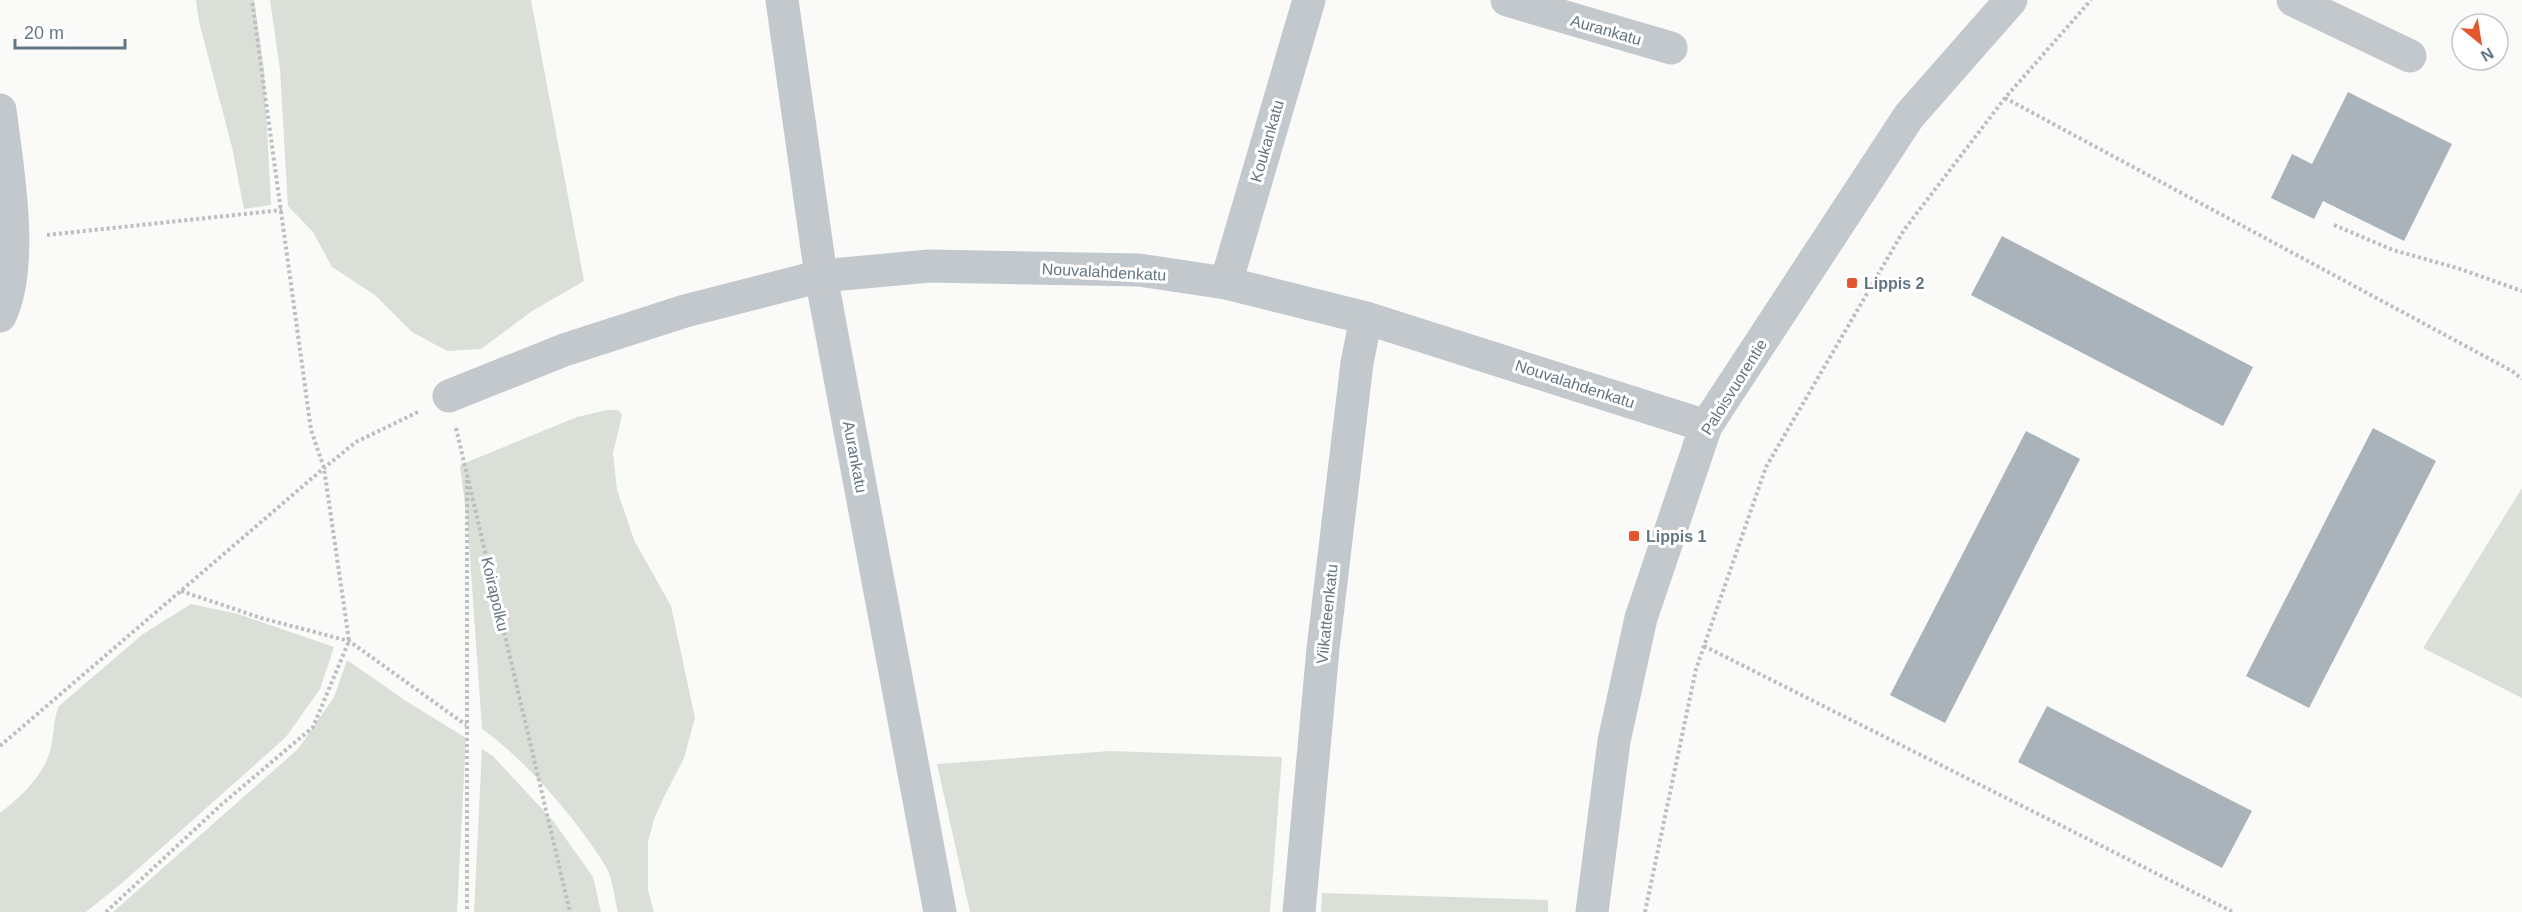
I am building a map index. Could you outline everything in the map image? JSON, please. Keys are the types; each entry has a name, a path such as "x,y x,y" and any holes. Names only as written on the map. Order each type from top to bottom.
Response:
{"street":[{"name":"Aurankatu","path":"782,0 822,276 940,912"},
{"name":"Koukankatu","path":"1226,283 1309,0"},
{"name":"Aurankatu","path":"1507,0 1671,48"},
{"name":"Paloisvuorentie","path":"1592,912 1614,741 1641,618 1706,426 1909,116 2011,0"},
{"path":"2293,0 2410,56"},
{"path":"0,110 13,238 6,302 0,316"},
{"name":"Nouvalahdenkatu","path":"448,396 564,350 685,311 822,276 940,266 1139,270 1226,283 1366,318 1706,426"},
{"name":"Viikatteenkatu","path":"1299,912 1323,649 1357,363 1366,318"}],"path":[{"path":"106,912 313,727 349,641 324,468 311,430 252,0"},
{"path":"1645,912 1695,669 1766,467 1904,230 2005,98 2091,0"},
{"path":"2005,98 2512,371 2522,379"},
{"path":"13,238 282,210"},
{"path":"2334,225 2393,250 2457,268 2522,291"},
{"path":"0,746 356,442 448,396"},
{"name":"Koirapolku","path":"448,396 570,912"},
{"path":"467,473 467,912"},
{"path":"181,591 261,618 349,641 467,726"},
{"path":"1704,646 2234,912"}],"shaded area":[{"path":"196,0 254,0 264,71 271,205 244,209 232,147 199,22"},
{"path":"270,0 531,0 584,281 532,311 481,349 447,351 412,332 375,295 332,267 313,232 288,206 280,69"},
{"path":"607,410 618,410 622,415 613,453 617,490 634,540 671,606 695,718 684,758 654,819 648,842 648,890 654,912 618,912 606,867 582,831 533,774 482,729 468,529 460,465 577,417"},
{"path":"2522,488 2522,698 2423,648"},
{"path":"191,604 238,614 334,647 320,689 286,737 122,883 86,912 0,912 0,813 26,790 45,764 59,706 143,634"},
{"path":"347,660 406,701 466,738 457,912 113,912 298,749 334,697"},
{"path":"482,749 493,756 554,822 593,877 601,912 474,912"},
{"path":"1110,751 1282,757 1270,912 970,912 937,764"},
{"path":"1322,893 1548,900 1548,912 1321,912"}],"building":[{"path":"2348,92 2452,144 2404,241 2323,201 2314,219 2271,198 2292,154 2312,164"},
{"path":"2002,236 2253,367 2223,426 1971,295"},
{"path":"2373,428 2436,461 2309,708 2246,676"},
{"path":"2026,431 2080,459 1945,723 1890,695"},
{"path":"2047,706 2252,811 2222,868 2018,762"}],"place":[{"name":"Lippis 2","path":"1852,283"},
{"name":"Lippis 1","path":"1634,536"}]}
